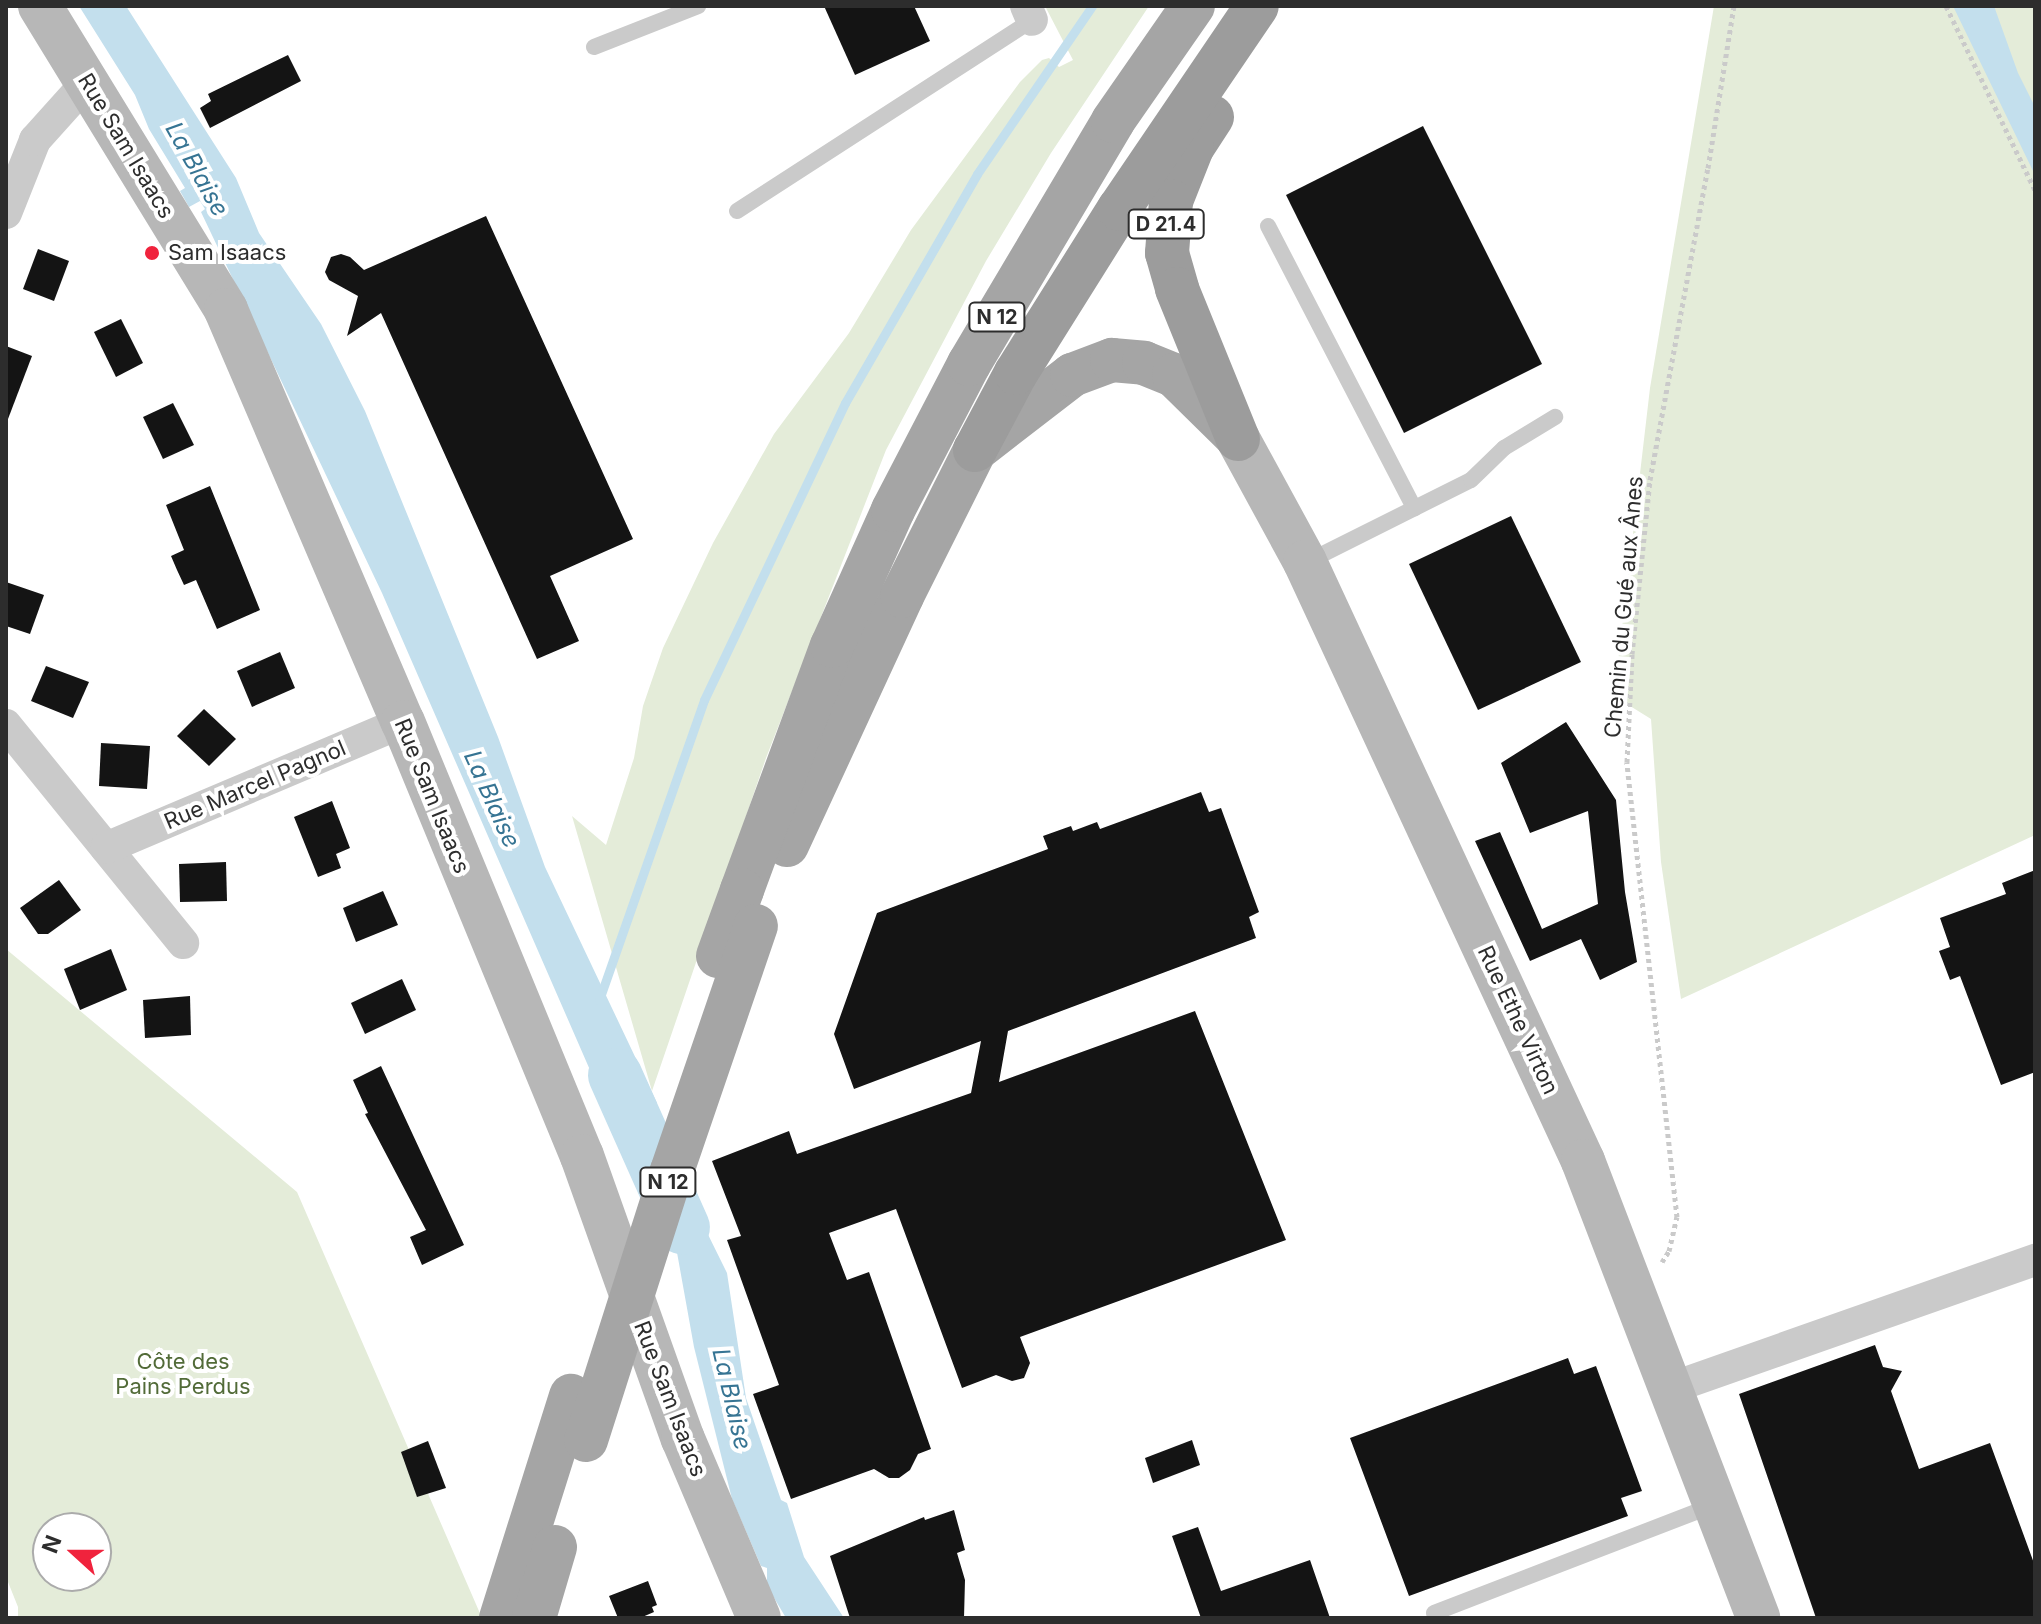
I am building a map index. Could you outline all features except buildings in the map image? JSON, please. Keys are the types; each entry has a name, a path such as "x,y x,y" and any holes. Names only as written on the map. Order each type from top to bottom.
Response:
{"highway":[{"name":"D 21.4","path":"1238,439 1177,289 1166,237 1171,201 1192,148 1251,58 1253,12"},
{"name":"N 12","path":"975,450 1016,373 1119,209 1253,12"}],"main road":[{"name":"Rue Sam Isaacs","path":"40,6 226,310 403,722 582,1156 683,1439 759,1618"},
{"name":"N 12","path":"534,1618 586,1440 672,1171 749,908 832,646 893,510 985,337 1113,121 1193,6"},
{"name":"D 21.4","path":"975,450 1072,375 1112,360 1144,363 1174,375 1238,439"},
{"name":"Rue Ethe Virton","path":"1238,439 1305,562 1583,1161 1758,1618"},
{"name":"N 12","path":"501,1618 698,1010 749,908 785,849 846,714 975,450"}],"street":[{"path":"6,213 35,140 87,82"},
{"name":"Rue Marcel Pagnol","path":"106,848 403,722"},
{"path":"6,725 183,943"},
{"path":"1671,1388 2035,1260"}],"lane":[{"path":"594,47 698,6"},
{"path":"737,211 1029,13"},
{"path":"1268,226 1414,508"},
{"path":"1305,562 1471,480 1504,448 1555,417"},
{"path":"1434,1613 1716,1505"}],"path":[{"name":"Chemin du Gué aux Ânes","path":"1637,1300 1669,1251 1677,1217 1627,762 1632,654 1650,480 1708,168 1734,6"},
{"path":"1946,6 2035,190"}],"green space":[{"path":"1045,6 1149,6 1051,153 986,261 886,450 766,758 652,1091 572,816 606,845 634,758 643,706 663,648 713,543 774,434 849,333 911,230 1020,82 1042,60 1049,58 1059,67 1073,60"},
{"path":"1714,6 2035,6 2035,835 1681,999 1661,862 1651,719 1614,696 1650,388"},
{"name":"Côte des Pains Perdus","path":"6,949 297,1192 482,1618 18,1618 18,1607 6,1577"}],"water":[{"path":"79,6 126,6 236,178 259,233 321,324 365,411 498,737 545,867 657,1103 634,1171 382,593 201,212 205,209 200,201 189,207 180,191 185,188 149,129 135,95"},
{"path":"1953,6 1994,6 2018,73 2035,107 2035,175"},
{"path":"686,1190 727,1273 746,1398 781,1500 787,1503 804,1557 844,1618 786,1618 767,1586 767,1568 761,1566 732,1499 694,1347 676,1247 670,1238"}],"waterway":[{"path":"599,1000 704,700 845,403 977,174 1092,6"},
{"name":"La Blaise","path":"615,1075 683,1228"}],"place":[{"name":"Sam Isaacs","path":"152,253"}]}
